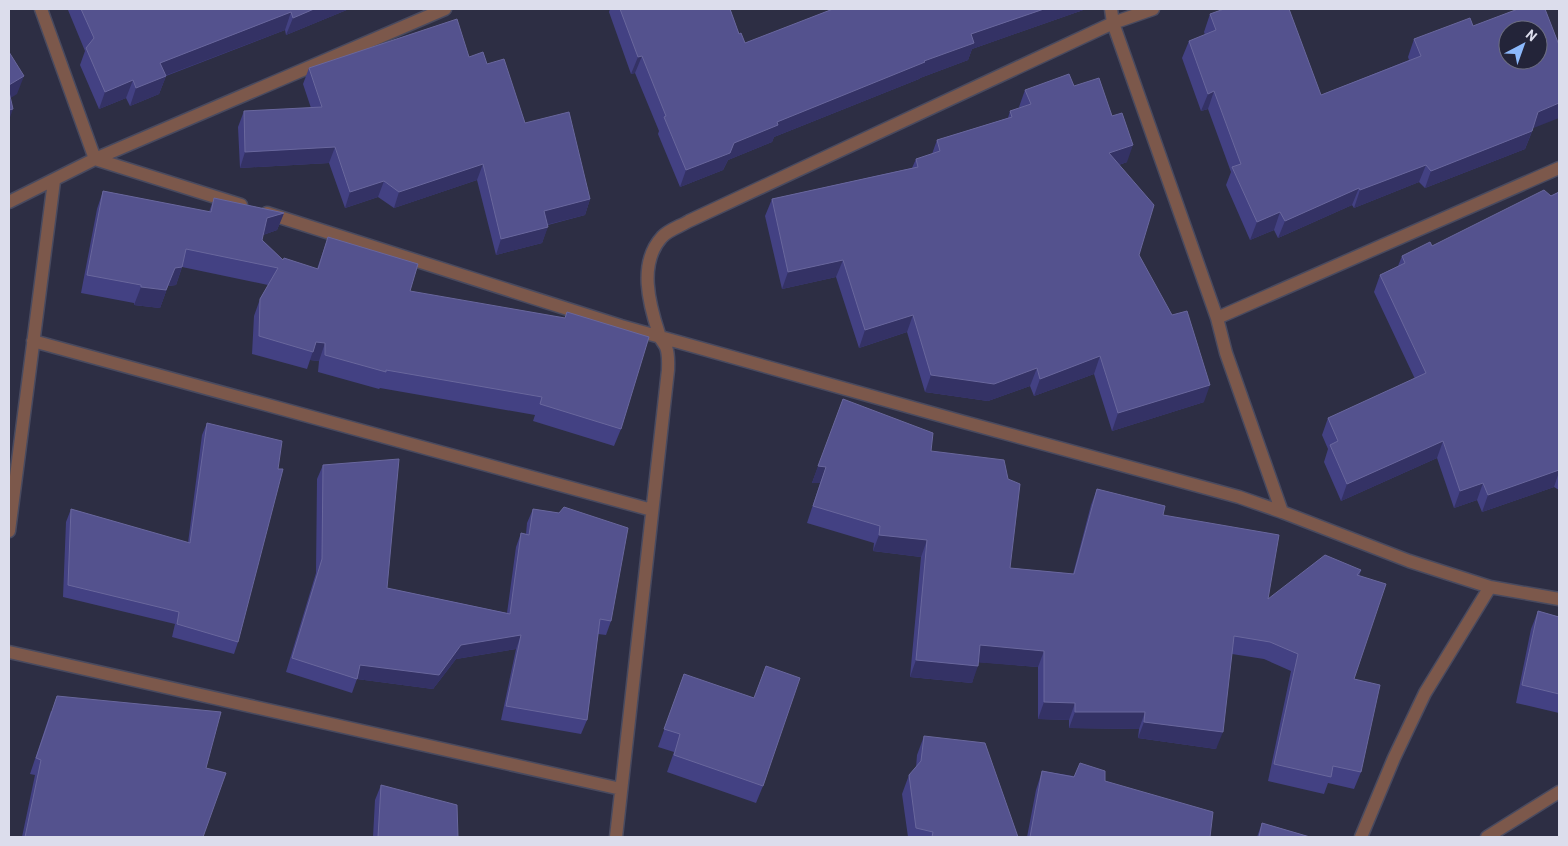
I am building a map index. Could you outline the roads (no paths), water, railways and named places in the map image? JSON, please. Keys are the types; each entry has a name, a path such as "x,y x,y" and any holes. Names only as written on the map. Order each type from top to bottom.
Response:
{"street":[{"path":"41,9 95,159"},
{"path":"9,202 95,159 446,9"},
{"path":"1110,9 1113,23 1217,318 1226,353 1282,512"},
{"path":"616,837 668,370 666,347 659,336 650,301 648,269 653,250 663,236 689,221 1113,23 1153,9"},
{"path":"95,159 621,326 969,424 1224,492 1410,561 1490,587 1559,599"},
{"path":"1217,318 1559,168"},
{"path":"9,531 54,181"},
{"path":"33,341 652,510"},
{"path":"1361,837 1394,758 1425,693 1490,587"},
{"path":"9,652 621,789"},
{"path":"1487,837 1559,792"}]}
